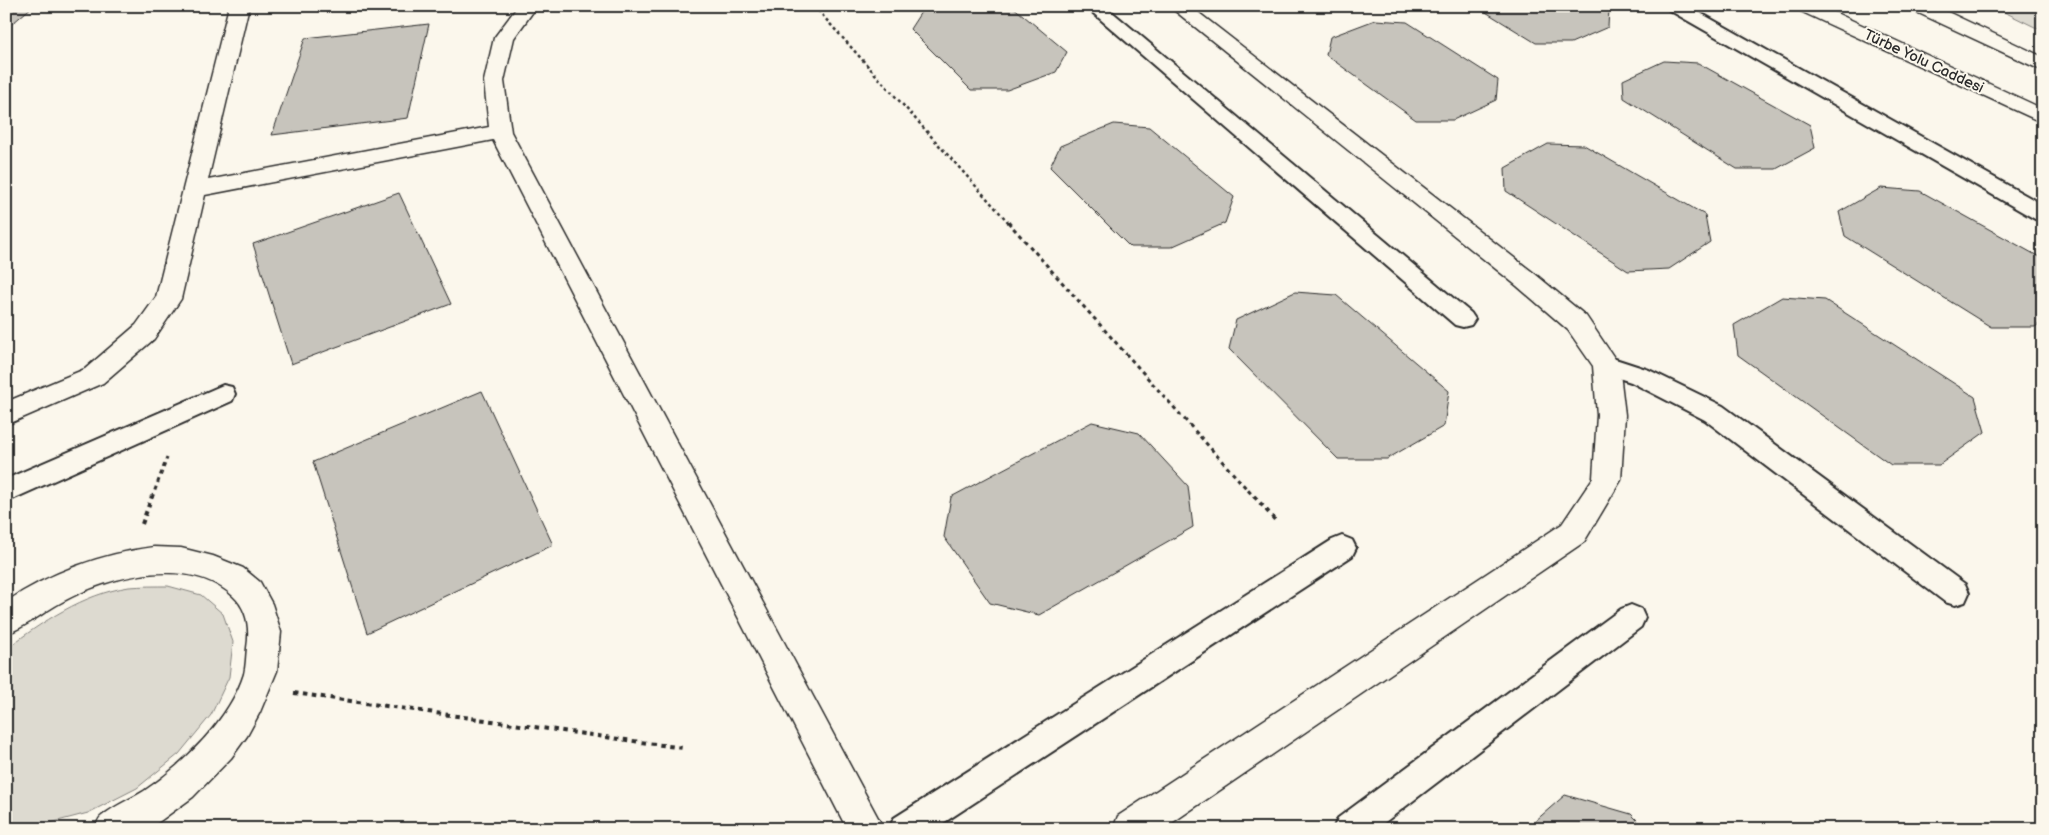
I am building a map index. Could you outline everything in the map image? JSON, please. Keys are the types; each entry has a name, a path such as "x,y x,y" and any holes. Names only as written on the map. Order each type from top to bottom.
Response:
{"street":[{"path":"6,414 94,376 145,332 168,299 240,6"},
{"path":"528,6 504,38 494,81 500,132 866,829"},
{"path":"1131,829 1574,533 1607,480 1611,414 1606,365 1577,323 1526,280 1178,6"},
{"name":"Türbe Yolu Caddesi","path":"1805,6 2043,117"},
{"path":"1919,6 2043,65"},
{"path":"194,190 500,132"},
{"path":"6,620 31,602 86,576 139,562 187,560 226,573 254,597 265,632 260,676 236,725 194,773 140,816 114,829"}],"lane":[{"path":"1094,6 1463,319"},
{"path":"1675,6 2043,214"},
{"path":"1606,365 1640,376 1714,413 1955,592"},
{"path":"6,491 223,394"},
{"path":"905,829 1342,548"},
{"path":"1349,829 1631,618"}],"path":[{"path":"814,6 1276,520"},
{"path":"126,565 169,453"},
{"path":"254,688 683,748"}],"shaded area":[{"path":"1992,6 2043,6 2043,31"},
{"path":"168,586 201,595 223,614 233,642 229,677 211,715 179,754 137,788 88,813 35,827 6,825 6,649 64,610 95,596 129,587"}],"building":[{"path":"6,6 33,6 6,29"},
{"path":"939,6 1012,6 1067,52 1056,72 1007,90 971,90 910,29 921,12"},
{"path":"1476,6 1604,6 1609,9 1608,27 1571,43 1536,43"},
{"path":"1375,20 1407,22 1498,80 1496,100 1453,120 1416,120 1326,55 1330,37"},
{"path":"429,24 408,118 272,135 305,38"},
{"path":"1664,61 1698,63 1810,125 1815,148 1776,169 1737,169 1624,98 1623,80"},
{"path":"1114,124 1149,127 1234,197 1225,223 1171,247 1130,247 1050,167 1060,146"},
{"path":"1548,144 1584,145 1705,215 1710,242 1669,269 1628,271 1506,191 1505,168"},
{"path":"1881,188 1920,191 2043,259 2043,321 2035,327 1991,327 1845,236 1839,212"},
{"path":"399,193 451,304 291,364 253,244"},
{"path":"1295,292 1336,295 1449,391 1444,426 1387,459 1338,459 1229,349 1236,320"},
{"path":"1782,297 1825,300 1975,397 1985,432 1939,465 1891,465 1738,355 1734,325"},
{"path":"482,391 553,545 367,633 313,462"},
{"path":"1092,422 1139,433 1188,486 1193,527 1039,615 990,603 944,537 951,497"},
{"path":"1565,795 1631,814 1646,829 1526,829"}]}
